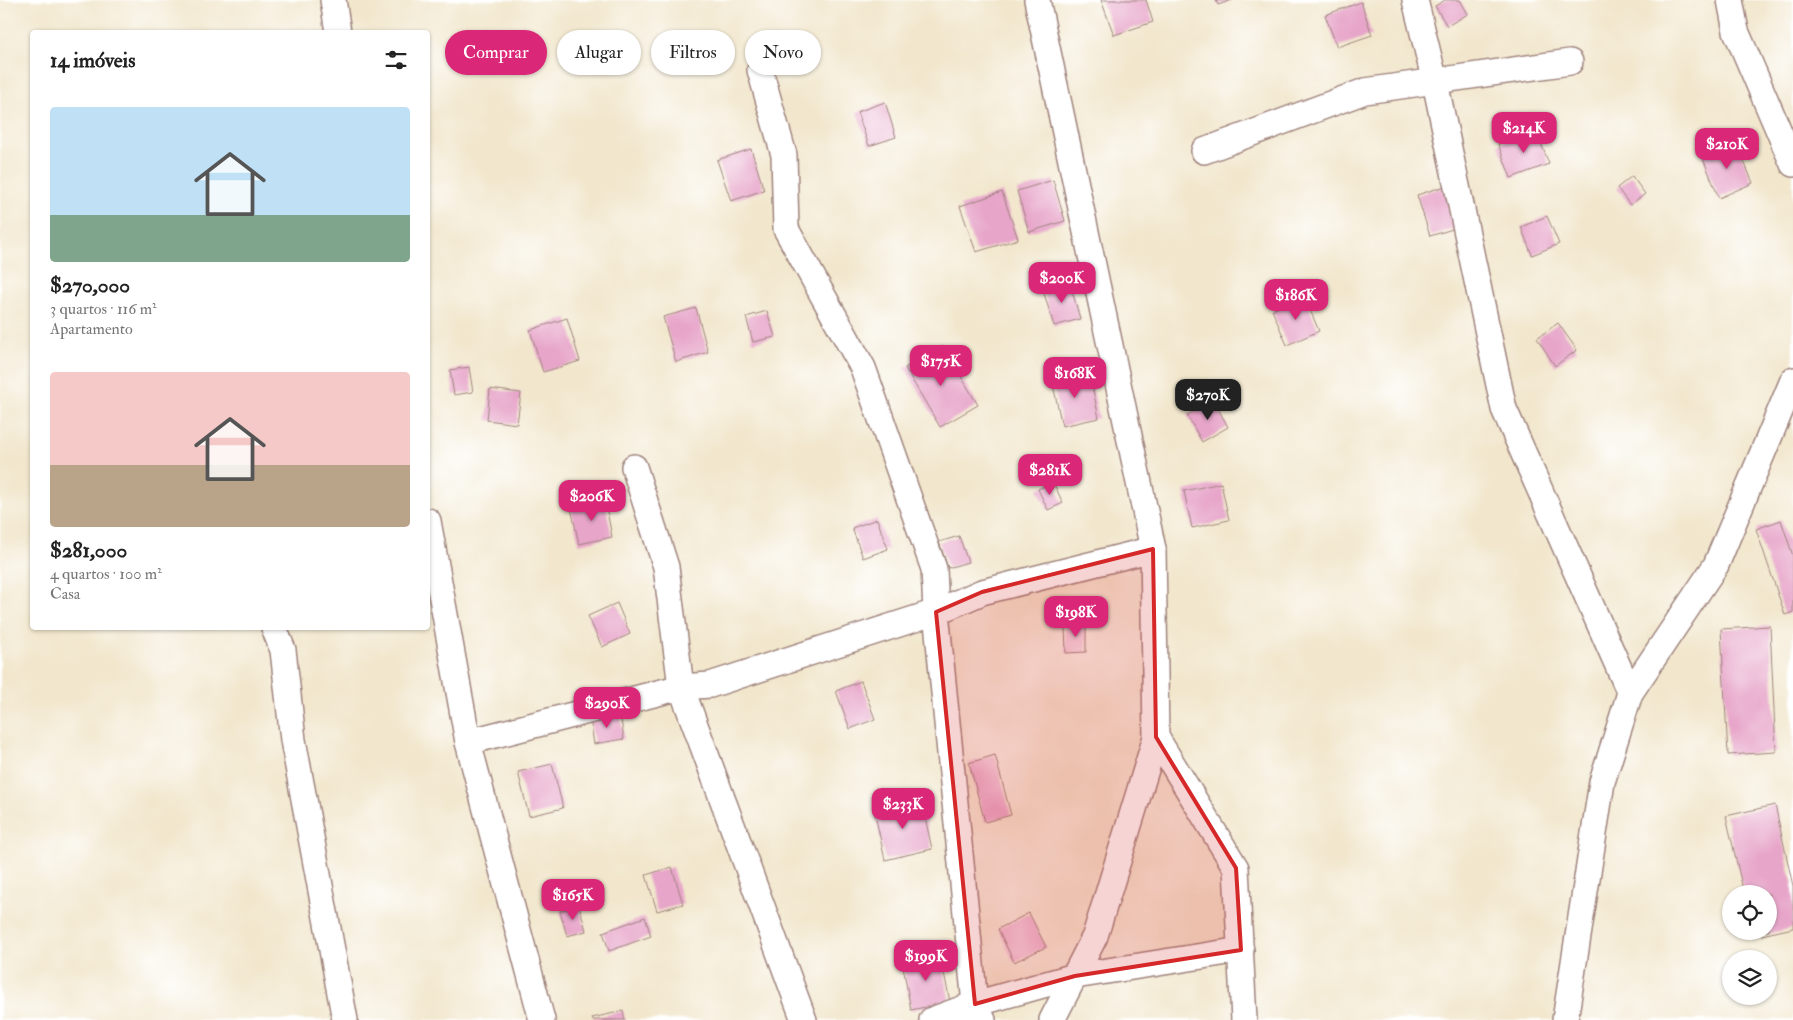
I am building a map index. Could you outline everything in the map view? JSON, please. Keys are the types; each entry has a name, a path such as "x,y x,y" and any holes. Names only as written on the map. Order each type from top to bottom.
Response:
{"street":[{"path":"333,0 338,30"},
{"path":"1037,0 1153,549 1156,736 1095,936 1052,1020"},
{"path":"1415,0 1504,409 1630,692"},
{"path":"1730,0 1736,31 1793,164"},
{"path":"1204,151 1365,90 1570,62"},
{"path":"761,75 784,155 786,229 863,368 934,569 936,612 979,1012"},
{"path":"1564,1020 1602,782 1630,692 1716,565 1793,380"},
{"path":"634,467 666,567 681,687 804,1020"},
{"path":"430,532 468,742 542,1020"},
{"path":"468,742 681,687 710,685 936,612 982,592 1153,549"},
{"path":"275,630 283,650 293,740 345,1020"},
{"path":"1156,736 1236,868 1244,1020"},
{"path":"932,1020 979,1012 1075,976 1241,950"}],"highlighted area":[{"path":"1153,549 1156,737 1236,868 1241,950 1075,976 975,1004 936,612 982,592"}],"building":[{"path":"1101,0 1146,0 1153,22 1114,35"},
{"path":"1216,0 1232,0 1218,5"},
{"path":"1445,0 1460,0 1468,14 1447,26 1435,6"},
{"path":"1361,2 1372,35 1337,47 1325,15"},
{"path":"885,102 896,137 869,146 857,112"},
{"path":"1536,130 1549,164 1511,178 1498,144"},
{"path":"1736,142 1753,183 1719,198 1702,156"},
{"path":"751,149 764,190 731,201 717,160"},
{"path":"1632,176 1645,194 1630,205 1617,188"},
{"path":"1053,180 1065,221 1029,232 1017,191"},
{"path":"1445,186 1459,227 1430,236 1417,195"},
{"path":"1002,192 1018,239 976,252 960,206"},
{"path":"1547,216 1559,244 1532,255 1521,227"},
{"path":"1070,283 1080,319 1054,326 1043,290"},
{"path":"1304,296 1319,331 1287,345 1272,310"},
{"path":"696,308 708,352 676,362 663,317"},
{"path":"767,311 775,337 753,342 746,317"},
{"path":"567,318 580,361 543,372 530,330"},
{"path":"1558,323 1577,350 1555,366 1537,338"},
{"path":"943,346 978,405 940,427 905,368"},
{"path":"469,367 473,392 454,395 450,370"},
{"path":"1089,372 1099,418 1062,426 1052,380"},
{"path":"490,389 521,393 517,424 487,420"},
{"path":"1214,401 1228,427 1202,442 1187,415"},
{"path":"1053,482 1063,503 1048,510 1038,489"},
{"path":"1221,483 1229,520 1192,528 1184,491"},
{"path":"605,501 612,537 579,544 571,508"},
{"path":"877,519 888,549 863,558 852,528"},
{"path":"1781,520 1793,556 1793,612 1785,615 1756,529"},
{"path":"959,536 968,562 948,568 939,542"},
{"path":"617,603 630,634 602,647 588,616"},
{"path":"1086,624 1086,652 1066,653 1065,625"},
{"path":"1770,626 1776,752 1728,755 1721,629"},
{"path":"861,681 875,719 850,729 836,691"},
{"path":"620,713 624,739 594,744 590,719"},
{"path":"995,755 1011,815 985,822 969,763"},
{"path":"552,764 563,808 529,816 518,772"},
{"path":"921,799 932,849 885,860 874,810"},
{"path":"1775,805 1793,886 1793,928 1777,932 1777,885 1742,885 1726,816"},
{"path":"672,867 683,904 657,911 646,875"},
{"path":"579,905 586,931 567,936 560,911"},
{"path":"1029,913 1046,947 1014,962 998,929"},
{"path":"645,917 651,936 609,951 603,932"},
{"path":"940,953 950,1002 911,1010 902,961"},
{"path":"623,1011 625,1020 593,1020 592,1018"}]}
